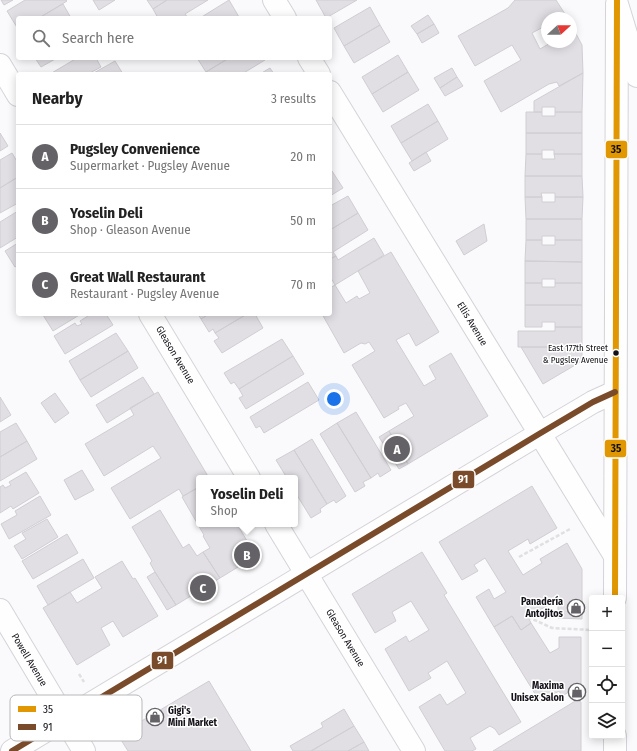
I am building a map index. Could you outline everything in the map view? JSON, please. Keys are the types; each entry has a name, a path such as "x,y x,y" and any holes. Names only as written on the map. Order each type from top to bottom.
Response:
{"main road":[{"path":"274,0 284,16"},
{"path":"615,1 634,60 637,76"},
{"path":"614,595 615,1"},
{"path":"310,60 318,72"},
{"path":"0,65 16,92"},
{"name":"Ellis Avenue","path":"332,95 614,556"},
{"name":"Gleason Avenue","path":"151,316 247,475"},
{"path":"104,695 539,434 593,402 615,392"},
{"name":"Gleason Avenue","path":"278,527 414,751"},
{"name":"Powell Avenue","path":"0,610 50,695"},
{"path":"614,739 614,751"},
{"path":"12,751 28,741"},
{"name":"Powell Avenue","path":"78,741 84,751"}],"path":[{"path":"519,557 570,530"},
{"path":"528,618 552,628 589,630"},
{"path":"79,674 84,682"}],"building":[{"path":"1,0 13,0 4,5"},
{"path":"25,0 67,1 42,16 16,16 16,26 7,11"},
{"path":"93,0 115,0 99,10"},
{"path":"147,0 167,0 153,9"},
{"path":"167,0 208,0 185,14 186,16 157,16 153,9"},
{"path":"229,0 238,16 203,16"},
{"path":"316,0 357,0 329,16 325,16"},
{"path":"515,0 556,0 564,12 541,12 541,28 532,33 540,49 577,48 577,36 582,45 583,73 559,86 557,82 549,84 501,112 484,81 521,60 512,45 475,66 458,36 508,8"},
{"path":"63,4 70,16 42,16"},
{"path":"370,7 380,25 344,46 334,28"},
{"path":"428,15 434,24 417,34 411,26"},
{"path":"434,24 439,33 422,43 417,34"},
{"path":"380,25 390,42 354,63 344,46"},
{"path":"398,55 408,72 372,94 362,77"},
{"path":"36,60 53,60 41,67"},
{"path":"74,60 97,60 101,67 92,72 53,72"},
{"path":"198,60 226,60 206,72"},
{"path":"226,60 265,60 245,72 206,72"},
{"path":"115,61 122,72 96,72"},
{"path":"270,68 273,72 263,72"},
{"path":"452,68 457,77 440,88 434,78"},
{"path":"408,72 419,90 383,112 372,94"},
{"path":"583,73 582,112 555,112 555,107 542,107 542,112 534,112 534,101"},
{"path":"457,77 463,86 445,96 440,88"},
{"path":"428,104 438,121 401,143 391,126"},
{"path":"526,112 542,112 542,116 555,116 555,112 582,112 582,133 526,133"},
{"path":"438,121 448,139 412,161 401,143"},
{"path":"0,133 8,146 0,151"},
{"path":"526,133 582,133 582,154 554,154 554,150 542,150 542,154 526,154"},
{"path":"426,152 431,161 414,171 409,163"},
{"path":"12,153 16,160 16,178 0,188 0,160"},
{"path":"526,154 542,154 542,159 555,159 554,154 582,154 582,176 525,176"},
{"path":"332,171 343,188 332,195"},
{"path":"525,176 582,176 583,197 555,197 555,193 541,193 542,197 525,197"},
{"path":"16,178 16,204 0,213 0,188"},
{"path":"348,196 358,213 332,229 332,205"},
{"path":"525,197 542,197 542,202 555,202 555,197 583,197 582,219 526,219"},
{"path":"16,212 16,238 0,248 0,222"},
{"path":"358,213 368,230 333,252 336,256 332,258 332,229"},
{"path":"526,219 582,219 582,240 555,240 555,236 542,236 542,240 526,240"},
{"path":"484,224 487,241 464,255 456,241"},
{"path":"374,238 384,255 335,285 332,280 332,258 336,256 338,260"},
{"path":"526,240 542,240 542,245 555,245 555,240 582,240 582,262 525,261"},
{"path":"16,244 16,266 15,267 5,251"},
{"path":"391,252 439,332 416,346 409,333 396,340 424,386 436,379 429,366 451,353 488,416 408,464 389,431 414,416 406,403 398,407 399,409 384,418 352,365 375,351 369,342 365,344 361,343 344,353 323,316 332,316 332,287 335,285 346,303 357,296 359,299 370,293 358,271"},
{"path":"525,261 582,262 582,283 555,283 555,279 542,279 542,283 525,283"},
{"path":"525,283 542,283 542,287 555,287 555,283 582,283 582,305 525,305"},
{"path":"525,305 582,305 582,327 555,327 555,322 542,322 542,327 525,327"},
{"path":"44,316 78,316 53,331"},
{"path":"88,316 107,316 113,325 65,354 54,336 75,323 77,326 82,324 80,321"},
{"path":"206,316 244,316 215,333 213,329 209,332 201,319"},
{"path":"244,316 256,316 263,328 222,353 214,341 219,338 215,333"},
{"path":"555,327 582,327 582,347 518,347 518,331 555,331"},
{"path":"116,333 128,351 80,380 69,361"},
{"path":"282,339 293,356 239,389 234,382 231,384 224,373"},
{"path":"521,347 582,347 582,361 543,384"},
{"path":"128,351 138,368 91,397 80,380"},
{"path":"293,356 304,374 246,409 239,398 243,396 239,389"},
{"path":"143,377 154,394 107,423 96,405"},
{"path":"308,382 319,400 264,433 260,426 256,428 250,417"},
{"path":"158,392 207,475 196,475 196,489 183,496 179,489 130,519 111,488 161,458 153,446 104,476 85,444 134,415 130,408"},
{"path":"55,393 69,413 55,423 41,403"},
{"path":"0,397 11,415 0,422"},
{"path":"356,412 391,470 380,477 378,473 371,478 337,423"},
{"path":"16,423 27,441 0,457 0,432"},
{"path":"337,423 371,478 363,482 365,486 355,492 320,434"},
{"path":"389,431 408,464 399,469 379,437"},
{"path":"312,439 346,496 336,503 334,500 327,504 294,450"},
{"path":"27,441 37,459 0,481 0,457"},
{"path":"294,450 327,504 320,509 321,512 311,518 298,497 298,475 285,475 276,460"},
{"path":"82,470 94,490 75,500 64,480"},
{"path":"26,472 39,493 13,509 11,506 0,513 0,487 3,485 5,488 11,485 9,482"},
{"path":"532,486 557,528 530,544 528,539 508,551 523,575 542,563 540,559 567,543 582,569 582,619 558,618 558,604 550,604 528,617 531,623 521,630 512,616 494,627 476,597 489,589 494,599 506,592 485,558 474,565 478,571 462,580 439,542"},
{"path":"196,489 196,521 182,497"},
{"path":"40,496 51,515 9,539 1,524 17,515 15,511"},
{"path":"160,510 183,548 189,544 197,556 203,552 220,578 176,605 155,572 150,563 152,561 132,527"},
{"path":"47,519 58,537 22,559 14,546 26,539 22,533"},
{"path":"199,527 239,527 256,556 220,578 203,552 210,548 203,536 204,535"},
{"path":"67,534 78,553 33,579 22,561"},
{"path":"422,552 447,593 444,595 521,722 499,735 495,729 490,726 470,738 476,749 472,751 445,751 419,707 440,694 447,705 466,693 447,661 428,673 431,678 409,691 385,649 406,636 409,642 429,630 411,601 392,612 396,621 375,633 352,594"},
{"path":"83,559 94,578 48,605 37,586"},
{"path":"122,561 133,579 135,578 158,616 123,637 113,621 101,628 110,645 77,665 43,608 70,592 77,603 102,588 95,577"},
{"path":"155,572 176,605 167,610 147,577"},
{"path":"512,616 521,630 531,623 550,653 559,648 559,637 581,637 581,685 562,696 559,691 540,702 494,627"},
{"path":"209,681 251,751 128,751 122,741 142,741 142,721"},
{"path":"577,700 581,702 581,751 493,751"},
{"path":"344,709 354,726 311,751 293,751 290,746 323,727 321,723"},
{"path":"354,726 364,742 348,751 311,751"},
{"path":"364,742 369,751 348,751"}],"transit line":[{"name":"35","path":"615,595 617,0"},
{"name":"91","path":"105,695 539,434 593,402 615,392"},
{"name":"91","path":"12,751 29,741"}],"place":[{"name":"East 177th Street & Pugsley Avenue","path":"616,353"},
{"name":"Pugsley Convenience","path":"397,449"},
{"name":"Yoselin Deli","path":"247,555"},
{"name":"Great Wall Restaurant","path":"203,588"},
{"name":"Panadería Antojitos","path":"576,608"},
{"name":"Maxima Unisex Salon","path":"577,692"},
{"name":"Gigi's Mini Market","path":"155,717"}]}
